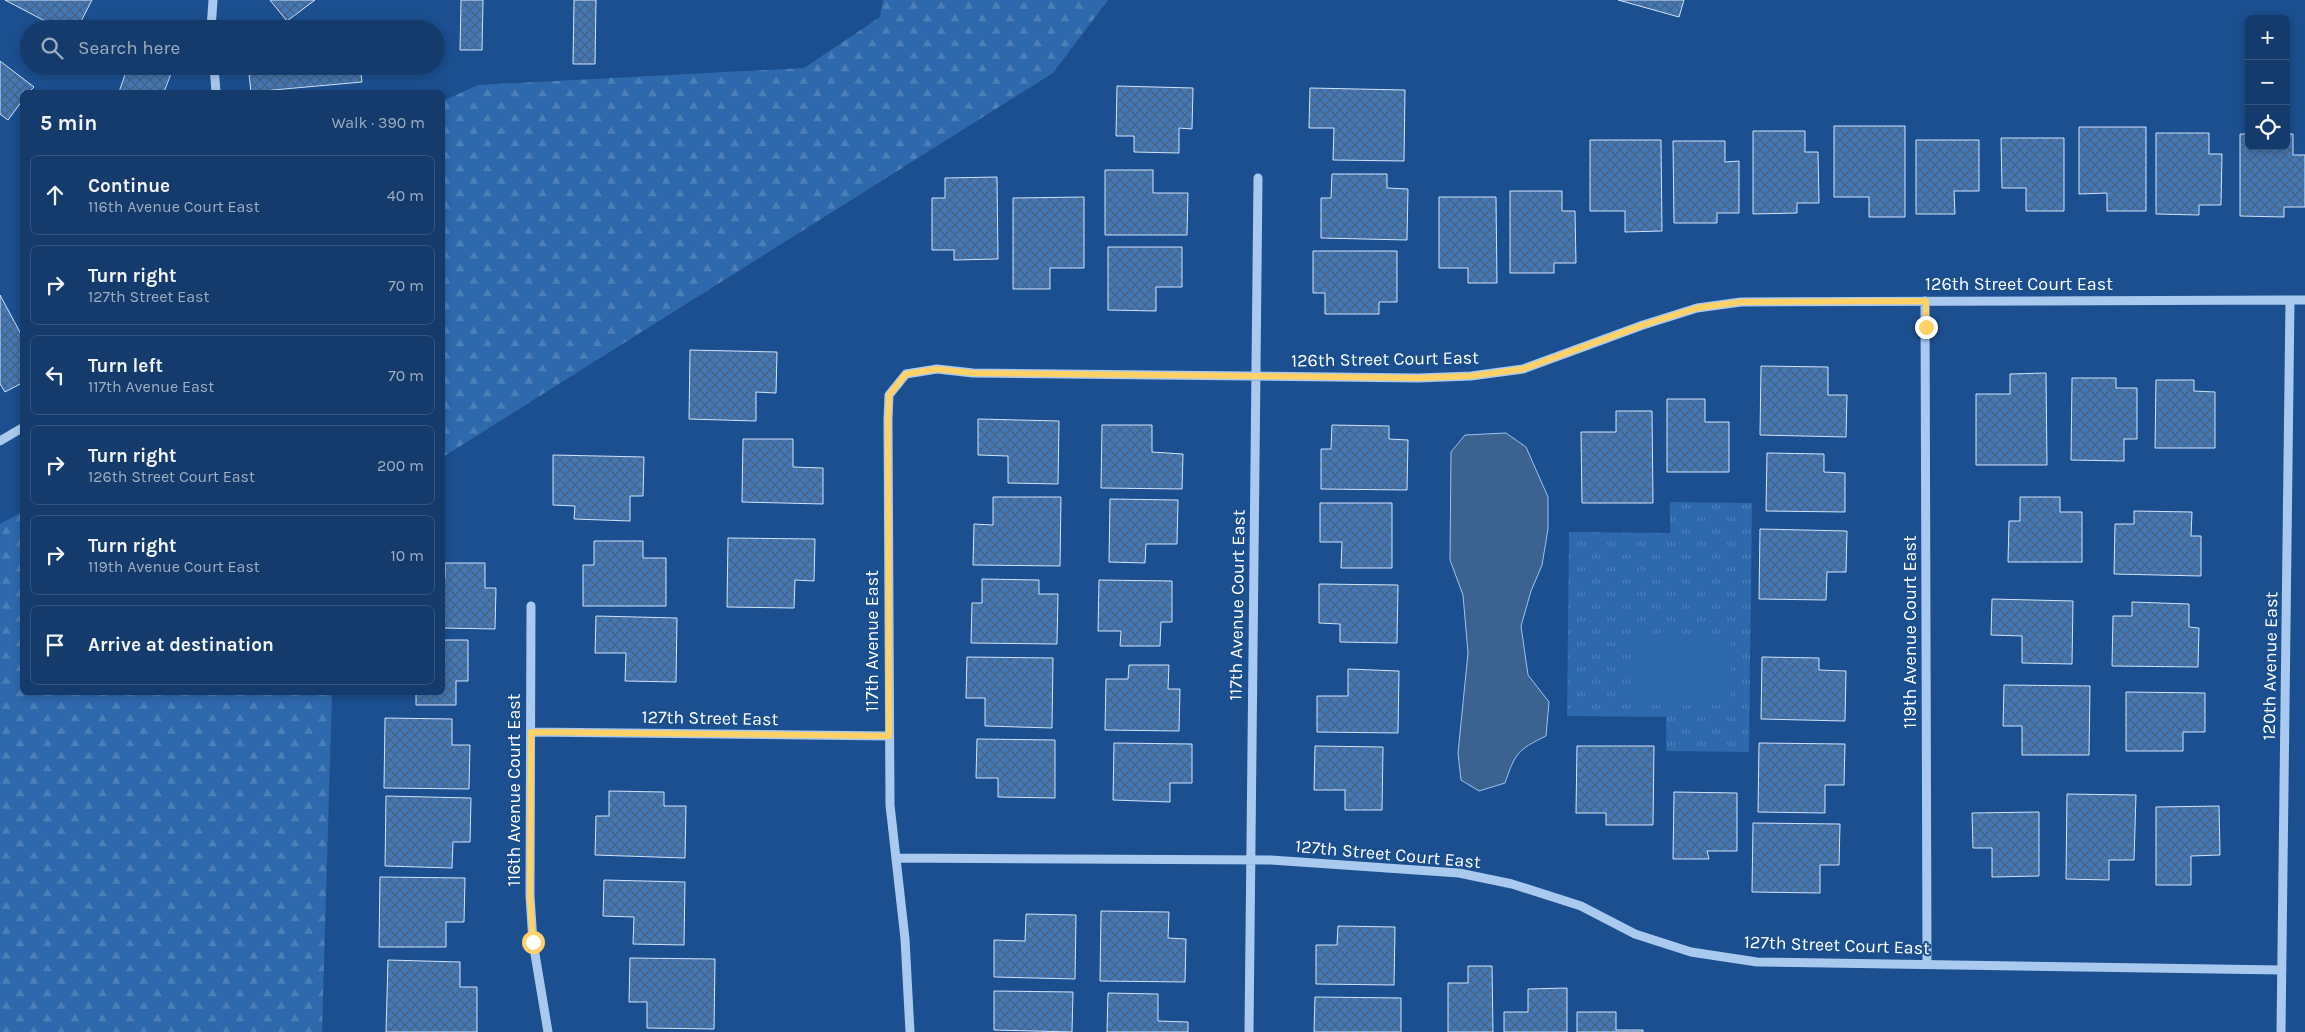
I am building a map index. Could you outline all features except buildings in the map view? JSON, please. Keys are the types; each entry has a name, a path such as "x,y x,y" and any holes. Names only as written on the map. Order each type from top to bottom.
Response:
{"street":[{"path":"212,20 213,0"},
{"path":"215,75 216,90"},
{"name":"117th Avenue Court East","path":"1249,1032 1258,178"},
{"name":"120th Avenue East","path":"2281,1032 2290,300"},
{"name":"126th Street Court East","path":"906,374 937,369 973,373 1471,376 1523,369 1643,325 1697,308 1741,302 2305,300"},
{"name":"119th Avenue Court East","path":"1926,301 1928,963"},
{"name":"117th Avenue East","path":"906,374 889,395 889,736 890,805 905,939 910,1032"},
{"path":"0,441 20,429"},
{"name":"116th Avenue Court East","path":"531,606 530,906 533,942 548,1032"},
{"name":"127th Street East","path":"531,732 889,736"},
{"name":"127th Street Court East","path":"896,858 1251,860 1459,873 1512,884 1581,906 1635,934 1691,952 1757,962 1928,963 2282,970"}],"green space":[{"path":"883,0 1108,0 1053,73 445,456 445,100 478,85 804,68 880,17"},
{"path":"1670,502 1752,503 1749,752 1666,751 1666,717 1567,716 1569,532 1670,533"},
{"path":"20,513 20,695 332,695 322,1032 0,1032 0,524"},
{"path":"1731,640 1731,705 1632,705 1632,641"}],"shaded area":[{"path":"1506,433 1526,447 1548,497 1548,529 1542,565 1531,591 1521,626 1528,675 1549,702 1546,736 1529,745 1518,754 1505,783 1479,791 1461,780 1458,753 1468,653 1463,595 1450,560 1451,452 1465,435"}],"route":[{"path":"533,942 530,896 531,732 889,736 889,395 906,374 937,369 973,373 1418,378 1471,376 1523,369 1643,325 1697,308 1741,302 1926,301 1926,327"}]}
